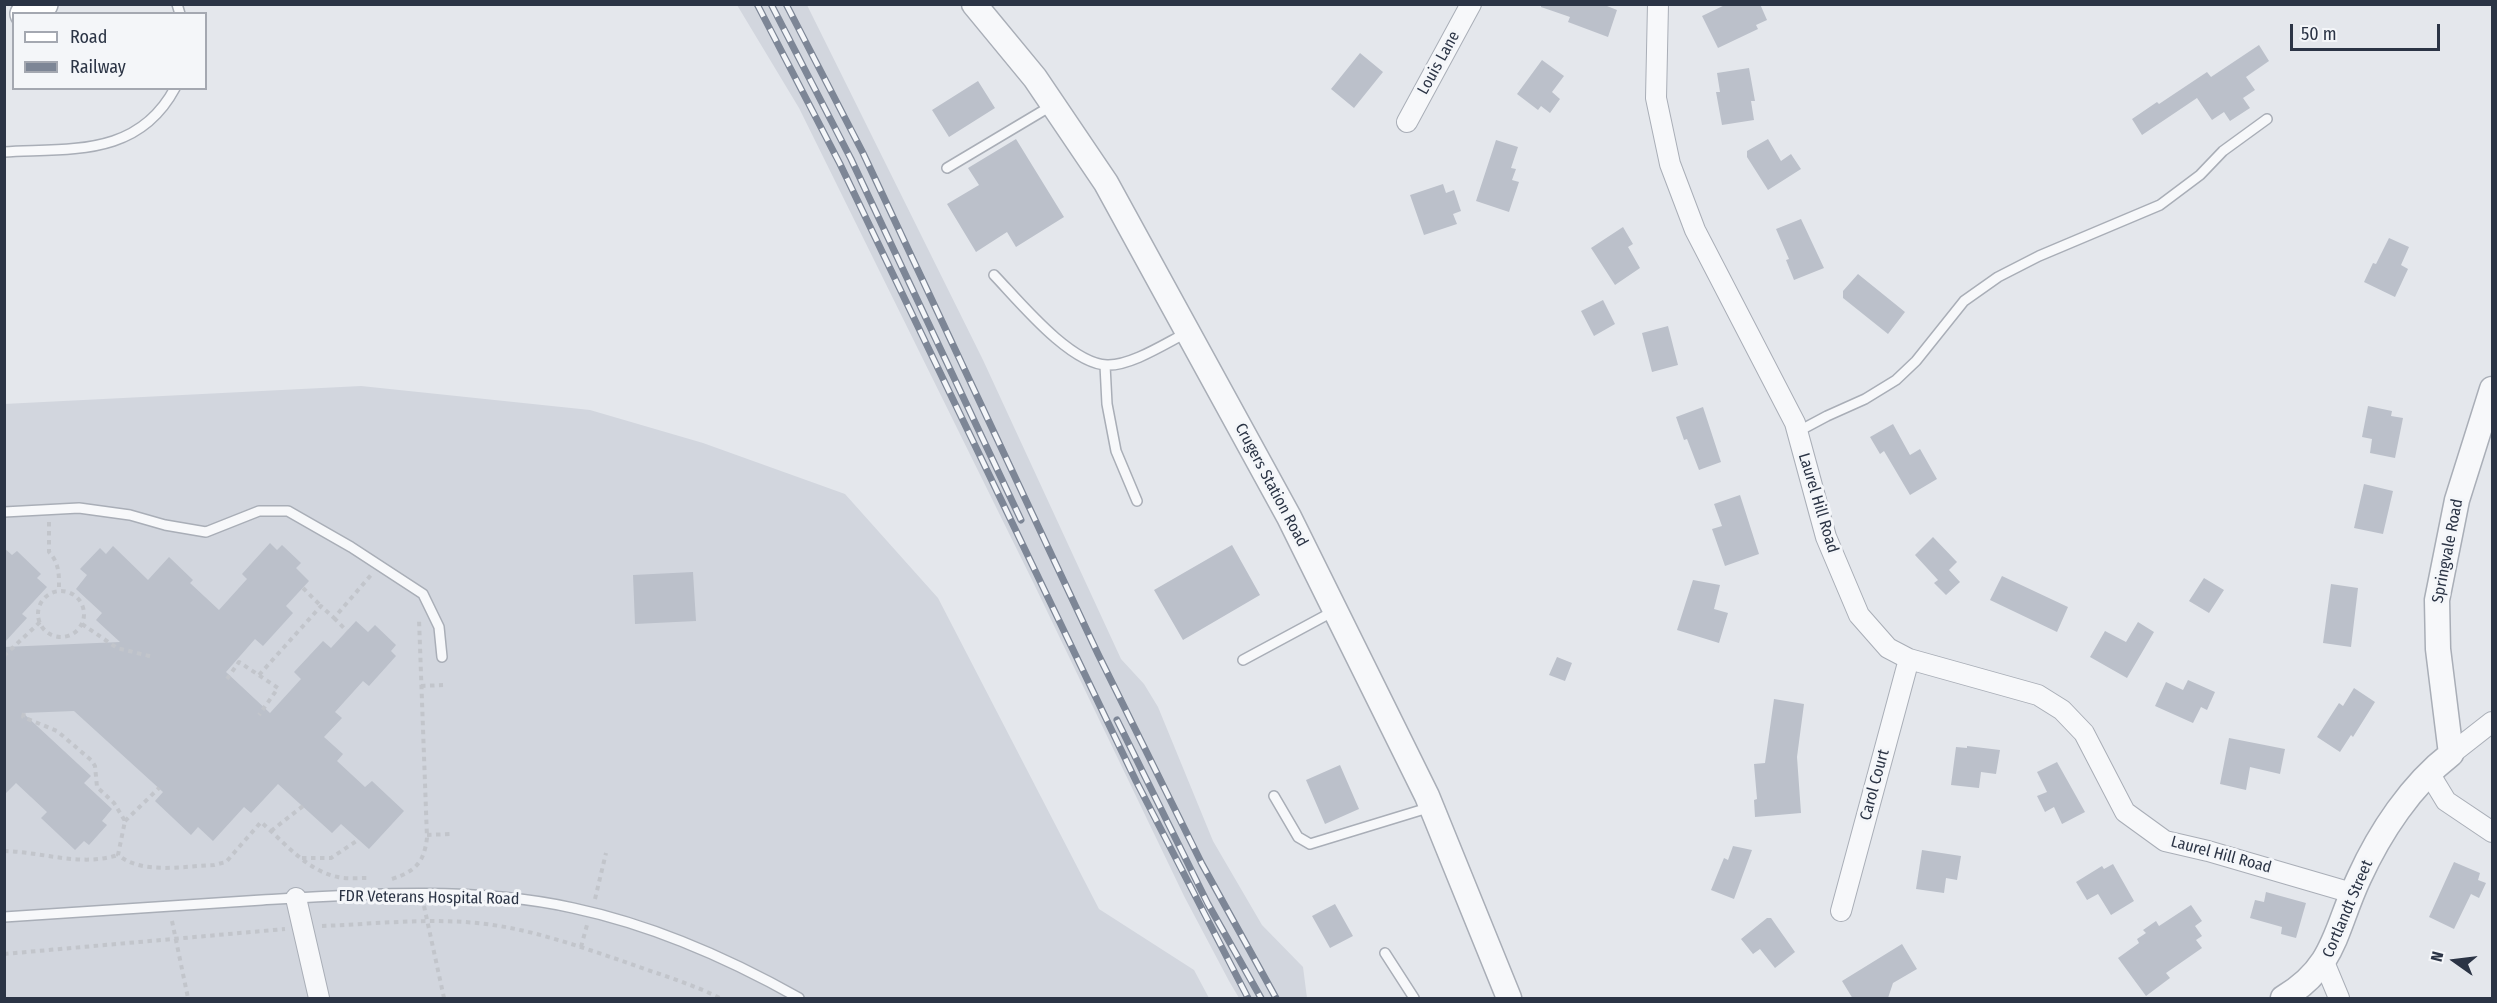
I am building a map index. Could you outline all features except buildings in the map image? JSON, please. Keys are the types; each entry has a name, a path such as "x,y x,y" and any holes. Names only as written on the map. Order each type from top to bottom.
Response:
{"main road":[{"path":"28,12 44,4"}],"street":[{"name":"Crugers Station Road","path":"974,4 1035,78 1106,183 1289,517 1431,807 1509,999"},
{"name":"Louis Lane","path":"1407,122 1472,4"},
{"name":"Laurel Hill Road","path":"1658,4 1656,98 1670,164 1695,230 1795,423 1826,537 1859,615 1888,648 1909,659 2038,695 2062,710 2084,733 2125,812 2165,841 2208,851 2352,893"},
{"name":"Springvale Road","path":"2451,754 2438,649 2437,600 2457,500 2493,389"},
{"name":"Carol Court","path":"1841,911 1909,659"},
{"name":"Cortlandt Street","path":"2339,999 2324,962 2352,893 2388,825 2429,773 2493,722"},
{"path":"2429,773 2446,801 2493,832"},
{"path":"296,898 319,999"},
{"path":"2283,999 2302,987 2324,962"}],"lane":[{"path":"4,152 98,146 129,137 155,118 174,90"},
{"path":"947,168 1053,105"},
{"path":"1797,432 1872,395 1896,380 1916,361 1964,301 1998,277 2039,256 2160,205 2200,175 2223,151 2267,119"},
{"path":"994,274 1053,336 1087,360 1105,365 1127,360 1188,332"},
{"path":"1105,365 1107,404 1116,451 1137,501"},
{"path":"4,512 79,507 120,513 165,525 206,532 259,511 288,511 351,547 423,594 439,627 442,657"},
{"path":"1243,660 1336,610"},
{"path":"1274,796 1298,837 1310,844 1431,807"},
{"name":"FDR Veterans Hospital Road","path":"4,917 366,894 486,896 572,907 648,927 720,957 799,999"},
{"path":"1385,953 1414,999"}],"path":[{"path":"48,510 49,552 59,568 59,591"},
{"path":"334,618 372,574"},
{"path":"303,588 347,631"},
{"path":"59,591 67,592 80,601 84,616 82,624 71,635 64,637 48,633 40,622 40,604 52,593 59,591"},
{"path":"259,675 321,606"},
{"path":"382,879 393,879 408,873 425,855 427,835 418,608"},
{"path":"4,656 40,622"},
{"path":"82,624 117,648 153,657"},
{"path":"227,679 239,662 278,688 260,715"},
{"path":"421,687 443,685"},
{"path":"24,713 23,717 29,721 57,731 91,760 95,766 97,787 114,803 125,821"},
{"path":"118,855 125,821 159,788"},
{"path":"271,831 303,806"},
{"path":"118,855 128,863 140,867 214,865 226,862 261,822 302,858 322,871 339,878 372,878"},
{"path":"427,835 450,834"},
{"path":"302,858 331,858 358,840"},
{"path":"4,851 81,860 104,860 118,855"},
{"path":"594,903 606,853"},
{"path":"423,904 444,999"},
{"path":"172,921 188,999"},
{"path":"321,926 426,922 477,923 516,930 581,947 700,988 720,999"},
{"path":"581,947 587,925"},
{"path":"4,954 294,928"}],"shaded area":[{"path":"737,5 807,5 983,360 1121,659 1144,684 1158,707 1213,841 1262,925 1303,967 1307,998 1239,998 1229,981 1184,896 1033,582 799,108"},
{"path":"361,386 590,410 703,443 845,494 938,598 1099,909 1194,970 1209,998 5,998 4,404"}],"railway":[{"path":"757,4 840,164 1136,781 1248,998"},
{"path":"771,4 851,159 1021,520"},
{"path":"786,4 863,153 1098,654 1202,864 1276,998"},
{"path":"1117,720 1208,904 1261,998"}]}
